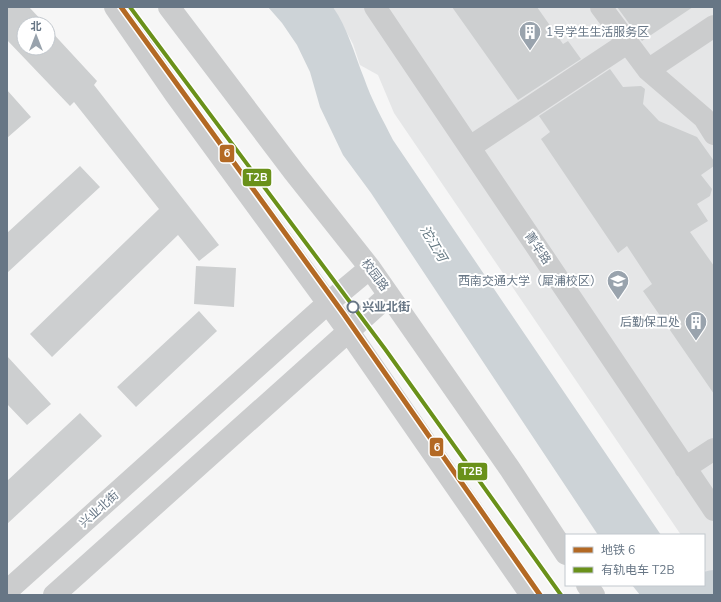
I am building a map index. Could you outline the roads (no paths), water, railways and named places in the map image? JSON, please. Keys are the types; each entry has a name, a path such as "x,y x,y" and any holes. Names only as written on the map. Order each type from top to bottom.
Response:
{"street":[{"path":"115,7 175,94 349,332 530,595"},
{"name":"校园路","path":"169,7 294,172 370,268 565,553"},
{"name":"菁华路","path":"375,7 714,510"},
{"path":"601,7 627,44 648,70 710,121"},
{"path":"648,70 714,26"},
{"path":"470,147 627,44"},
{"name":"兴业北街","path":"7,591 328,303 370,268"},
{"path":"54,595 389,295"},
{"path":"686,468 714,449"},
{"path":"588,586 594,595"}],"water":[{"path":"268,7 333,7 347,33 370,94 393,140 660,534 597,534 371,193 343,155 320,107 310,72 297,45 282,23"},
{"path":"705,585 711,595 640,595 633,586 705,586"}],"waterway":[{"name":"沱江河","path":"675,586 693,589 714,586"}],"metro line":[{"name":"6","path":"121,7 343,313 540,595"}],"tram line":[{"name":"T2B","path":"130,7 385,349 561,595"}],"place":[{"name":"1号学生生活服务区","path":"530,52"},
{"name":"西南交通大学（犀浦校区）","path":"618,300"},
{"name":"兴业北街","path":"353,307"},
{"name":"后勤保卫处","path":"696,342"}]}
